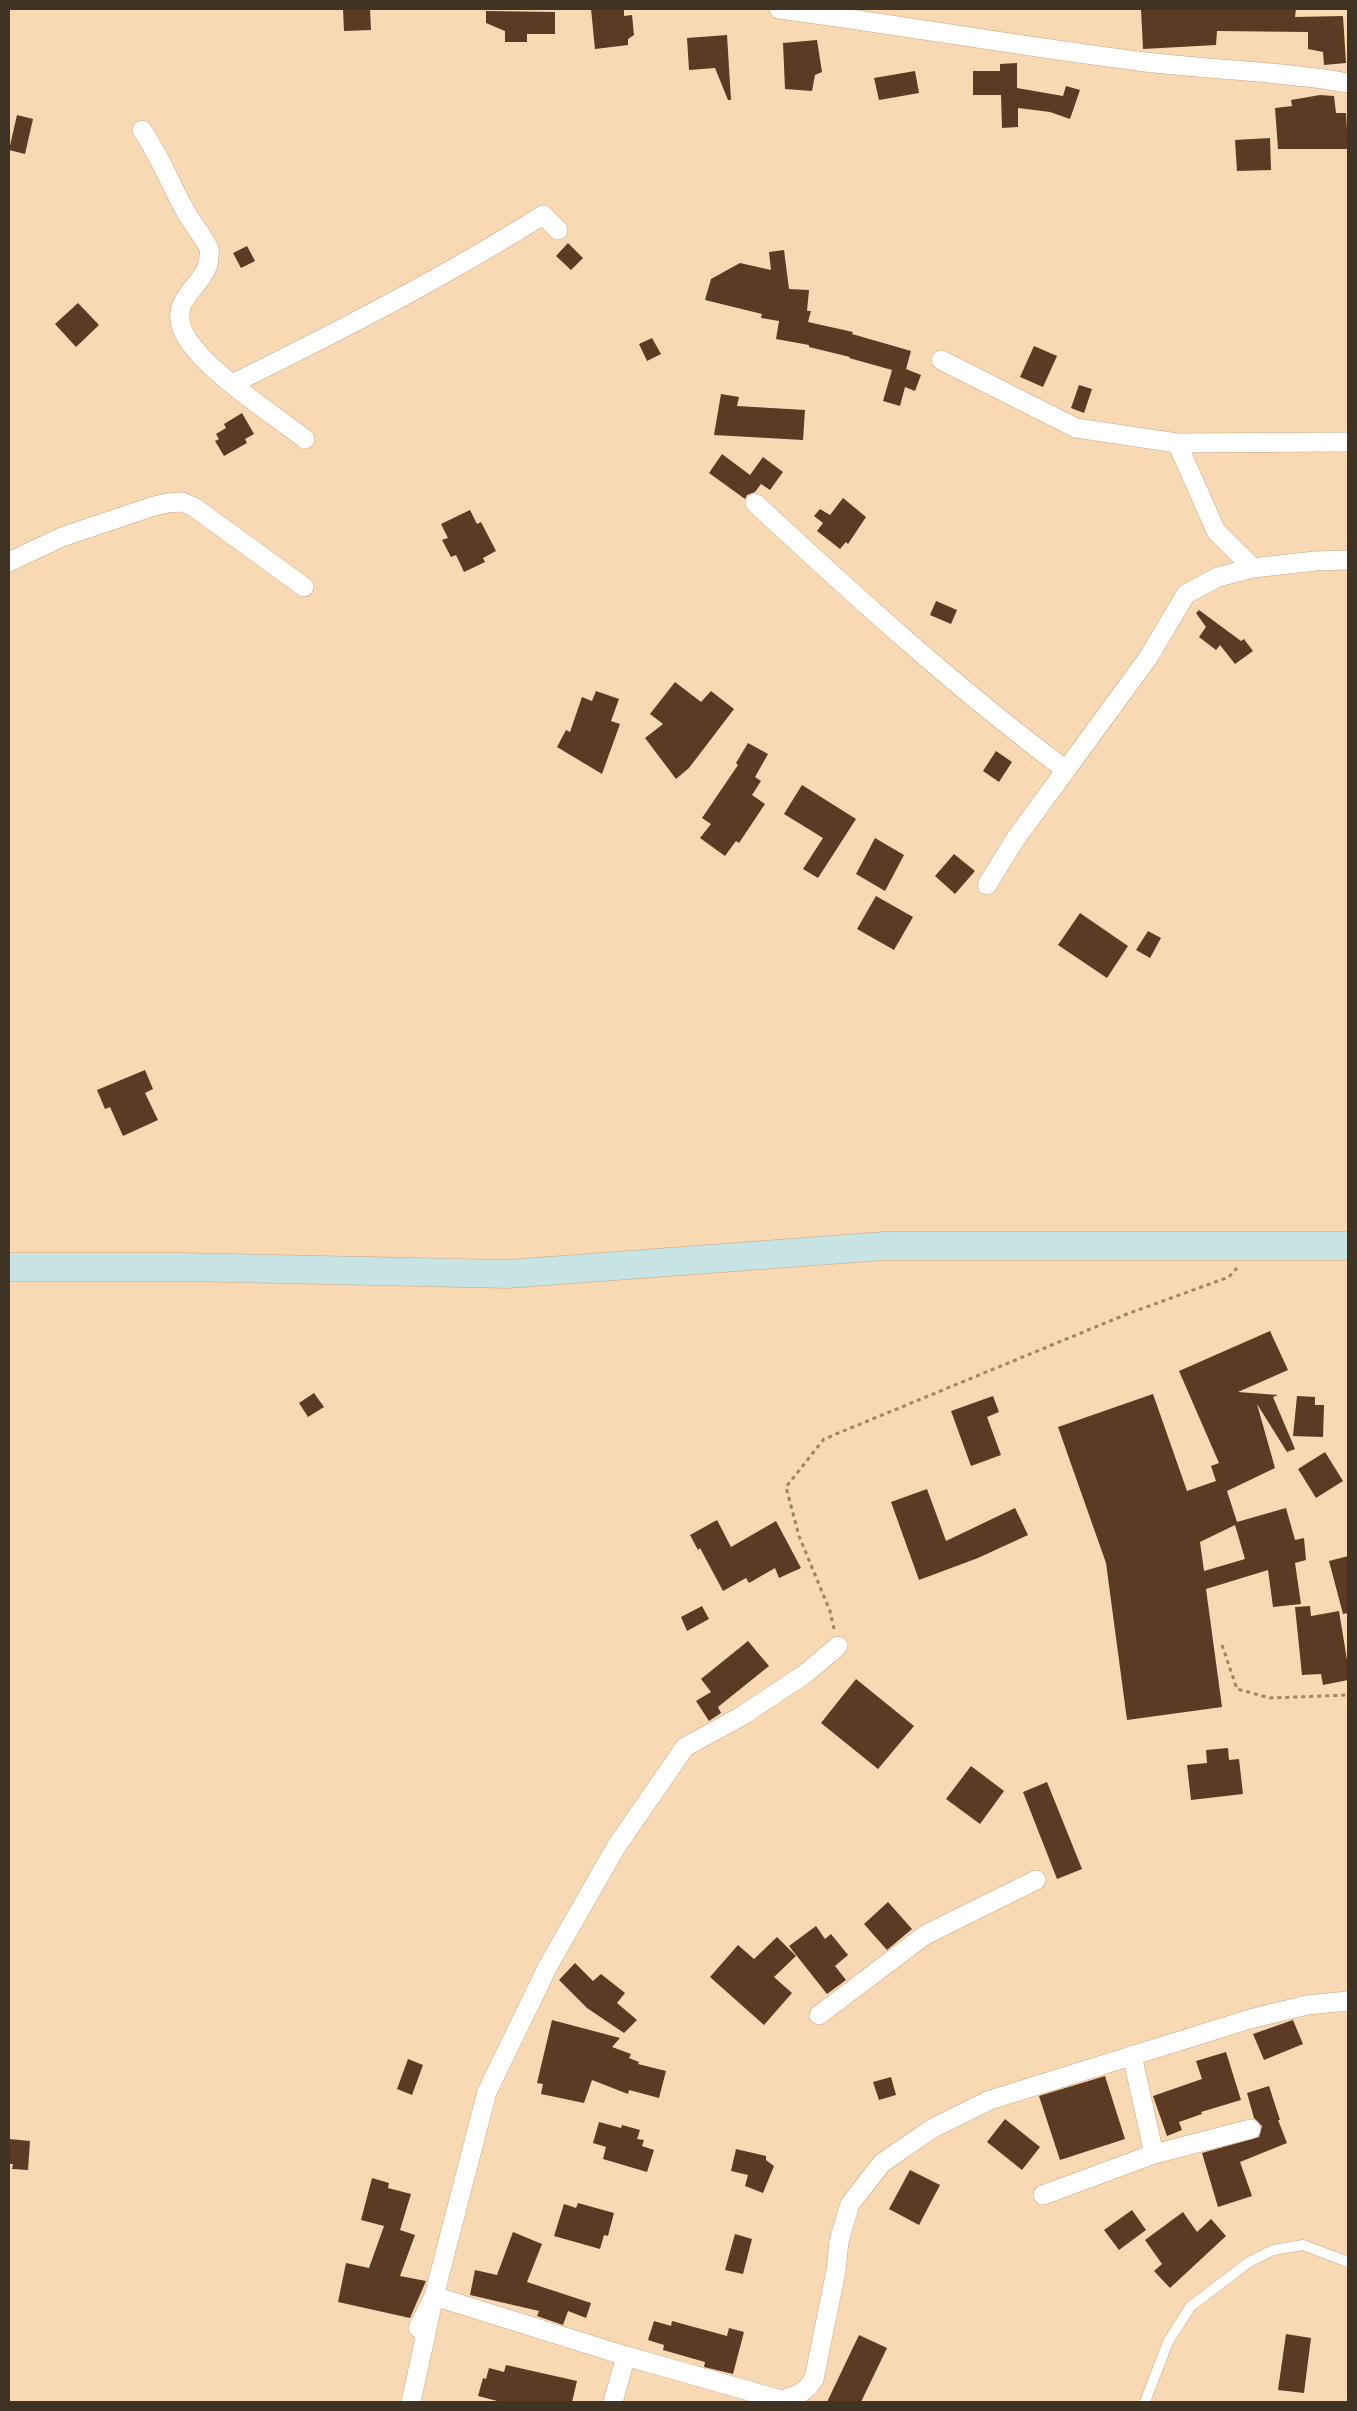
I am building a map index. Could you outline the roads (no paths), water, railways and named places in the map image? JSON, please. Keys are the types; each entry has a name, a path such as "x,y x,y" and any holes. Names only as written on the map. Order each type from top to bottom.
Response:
{"street":[{"path":"779,9 968,38 1147,62 1314,77 1348,82"},
{"path":"142,130 152,144 183,207 209,248 209,259 205,271 187,294 178,313 183,330 194,349 234,384 305,439"},
{"path":"234,384 407,295 484,252 543,215 558,230"},
{"path":"941,360 1076,428 1177,443 1348,442"},
{"path":"1177,443 1216,531 1253,568"},
{"path":"9,562 62,536 167,502 182,502 194,507 304,587"},
{"path":"755,503 895,631 1023,738 1066,770"},
{"path":"987,885 1016,838 1148,658 1186,594 1218,577 1253,568 1315,561 1348,560"},
{"path":"9,1267 192,1268 508,1274 884,1246 1348,1246"},
{"path":"411,2402 434,2296 487,2092 548,1966 616,1847 685,1747 740,1717 805,1674 838,1646"},
{"path":"819,2015 925,1936 1036,1880"},
{"path":"434,2296 626,2356 781,2400 798,2396 808,2390 814,2379 836,2271 839,2241 850,2204 882,2163 933,2128 990,2100 1260,2017 1307,2005 1348,2001"},
{"path":"1132,2055 1154,2154"},
{"path":"1043,2195 1154,2154 1251,2128"},
{"path":"418,2328 434,2296"},
{"path":"613,2402 626,2356"}],"lane":[{"path":"1145,2402 1168,2342 1190,2307 1249,2262 1273,2250 1303,2245 1348,2262"}]}
